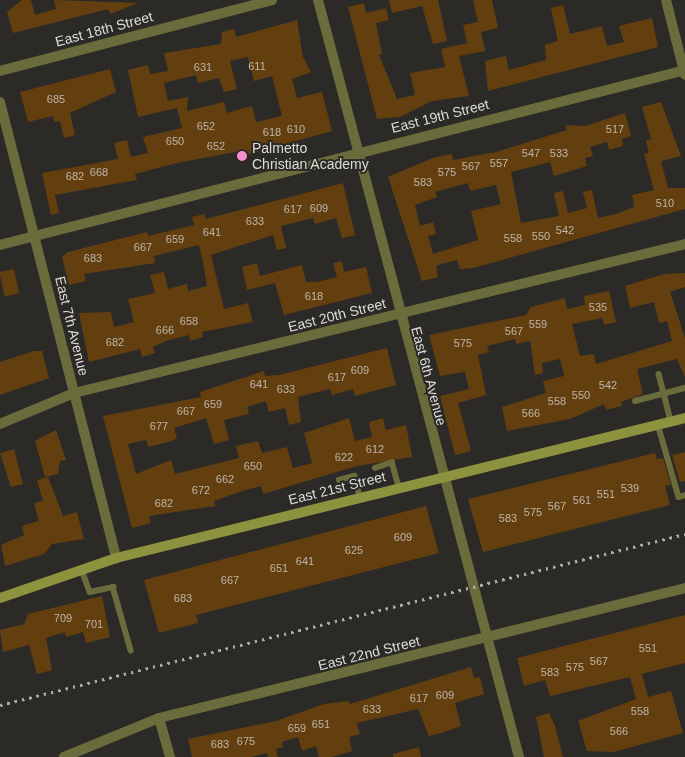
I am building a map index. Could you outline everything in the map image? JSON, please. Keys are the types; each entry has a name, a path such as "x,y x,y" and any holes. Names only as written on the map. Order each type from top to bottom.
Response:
{"main road":[{"name":"East 21st Street","path":"0,598 116,558 399,486 685,418"}],"street":[{"name":"East 18th Street","path":"0,70 272,0"},
{"name":"East 6th Avenue","path":"318,0 442,476 519,757"},
{"path":"666,0 685,72"},
{"name":"East 19th Street","path":"0,246 357,150 685,72"},
{"name":"East 7th Avenue","path":"0,102 116,558"},
{"name":"East 20th Street","path":"0,424 74,393 685,244"},
{"name":"East 22nd Street","path":"64,757 159,718 685,588"},
{"path":"159,718 170,757"}],"lane":[{"path":"659,374 671,421"},
{"path":"635,401 685,388"},
{"path":"658,424 679,497 685,495"},
{"path":"375,468 392,462 399,486"},
{"path":"339,480 354,476 360,496"},
{"path":"82,570 90,592 113,587 131,650"}],"building":[{"path":"22,0 31,0 35,15 56,9 54,0 138,3 110,14 108,9 13,33 7,12"},
{"path":"389,0 438,0 447,41 433,44 422,6 392,13"},
{"path":"473,0 492,0 498,28 481,32 485,51 459,56 469,96 432,101 400,117 377,119 348,7 364,3 366,13 386,8 389,20 376,23 382,54 379,55 397,99 415,95 410,73 445,67 441,49 467,43 463,25 478,22"},
{"path":"563,5 570,34 602,26 607,46 624,42 619,26 652,18 658,47 488,91 485,61 506,56 509,70 546,60 545,45 558,41 551,8"},
{"path":"297,20 303,57 311,72 292,79 297,98 322,92 332,131 242,156 241,151 177,163 135,174 137,180 55,195 59,213 51,215 42,173 118,159 114,143 127,140 131,157 148,153 143,137 182,128 177,108 138,117 128,70 148,65 150,74 168,71 164,53 221,44 222,32 234,29 236,37","holes":["248,57 254,81 272,76 282,116 256,122 252,106 227,113 224,102 187,111 188,97 168,101 164,83 196,75 198,83 219,78 224,92 237,89 230,61"]},
{"path":"110,69 116,92 70,113 75,135 64,138 60,121 54,122 53,116 28,122 20,92"},
{"path":"661,102 681,156 661,161 668,188 685,188 685,209 473,268 460,269 457,260 441,264 436,266 438,277 422,281 388,177 433,158 452,154 453,160 496,152 567,130 566,125 585,126 625,113 631,136 622,139 623,146 609,150 607,142 590,147 593,156 585,158 587,166 554,176 550,162 511,172 521,223 559,216 554,193 563,191 568,213 587,208 583,192 592,190 598,218 616,214 634,207 632,195 654,190 644,154 649,153 646,140 651,139 642,107","holes":["468,183 470,191 496,185 501,204 471,211 478,240 433,254 428,236 436,234 433,222 420,226 415,205 437,197 435,192"]},
{"path":"343,183 355,235 342,238 336,218 315,224 313,218 281,226 286,248 277,250 273,235 211,255 224,309 248,303 253,322 202,332 203,337 190,341 189,335 166,341 153,347 155,353 142,357 140,349 89,362 79,313 111,312 114,327 134,322 128,299 155,293 150,275 164,272 168,289 187,284 188,291 207,286 203,262 199,245 154,256 155,263 84,274 86,281 69,285 62,257 68,252 147,232 148,236 194,225 192,217 204,214 206,219"},
{"path":"342,261 344,272 366,267 372,293 284,315 275,283 247,290 242,267 257,263 260,276 302,265 306,282 317,282 337,277 333,263"},
{"path":"14,269 19,293 5,297 0,272"},
{"path":"685,273 685,287 670,292 685,338 685,377 677,359 637,369 643,394 621,402 622,406 606,410 604,404 570,419 507,431 502,407 546,393 543,381 564,376 560,359 542,363 543,373 535,375 530,341 516,344 515,339 487,346 489,352 478,355 486,395 458,403 471,451 455,455 440,396 469,389 465,372 440,376 429,335 526,315 531,307 565,298 567,309 585,305 584,296 609,291 616,322 604,325 602,318 572,324 580,356 594,354 596,364 672,341 667,321 659,323 654,302 630,308 625,286 664,274"},
{"path":"387,348 396,385 355,396 353,389 332,395 330,389 298,397 301,422 289,425 285,408 269,412 266,401 247,407 249,414 224,420 229,440 214,444 206,418 174,428 177,438 172,441 148,447 146,440 128,444 136,474 171,460 175,474 239,458 236,446 258,441 262,453 287,447 293,468 312,463 304,433 349,418 355,441 372,437 369,422 383,418 386,430 406,425 412,457 357,466 263,494 261,486 214,501 215,506 149,516 151,523 132,528 103,416 201,397 200,392 264,371 265,376 279,375"},
{"path":"34,351 42,351 49,378 0,395 0,362"},
{"path":"56,430 66,460 60,461 58,474 45,477 35,441"},
{"path":"14,449 23,484 11,487 0,453"},
{"path":"685,452 685,481 680,482 672,455"},
{"path":"655,453 657,459 663,458 671,485 665,486 670,505 483,552 468,499"},
{"path":"48,477 63,516 77,512 84,539 52,544 44,554 5,566 1,545 24,535 22,526 39,521 34,503 43,501 37,480"},
{"path":"426,506 439,553 196,615 198,623 159,633 144,580"},
{"path":"102,596 110,637 86,643 83,632 66,637 65,632 46,638 52,670 37,674 29,645 3,652 0,630 24,624 28,614"},
{"path":"685,615 685,663 642,674 648,697 671,691 683,733 614,752 587,751 578,721 636,699 630,677 550,696 545,680 524,686 517,658"},
{"path":"471,667 474,678 480,677 484,694 455,703 461,726 441,733 429,736 418,709 357,723 360,734 349,737 352,751 332,757 319,757 316,746 302,751 298,737 282,742 283,747 276,749 278,757 268,757 267,753 251,757 192,757 188,739 276,721 324,704 349,701 350,704"},
{"path":"549,713 555,726 563,757 544,757 536,717"},
{"path":"419,747 421,757 393,757 393,754"}],"railway":[{"path":"0,705 685,534"}],"place":[{"name":"Palmetto Christian Academy","path":"242,156"}]}
